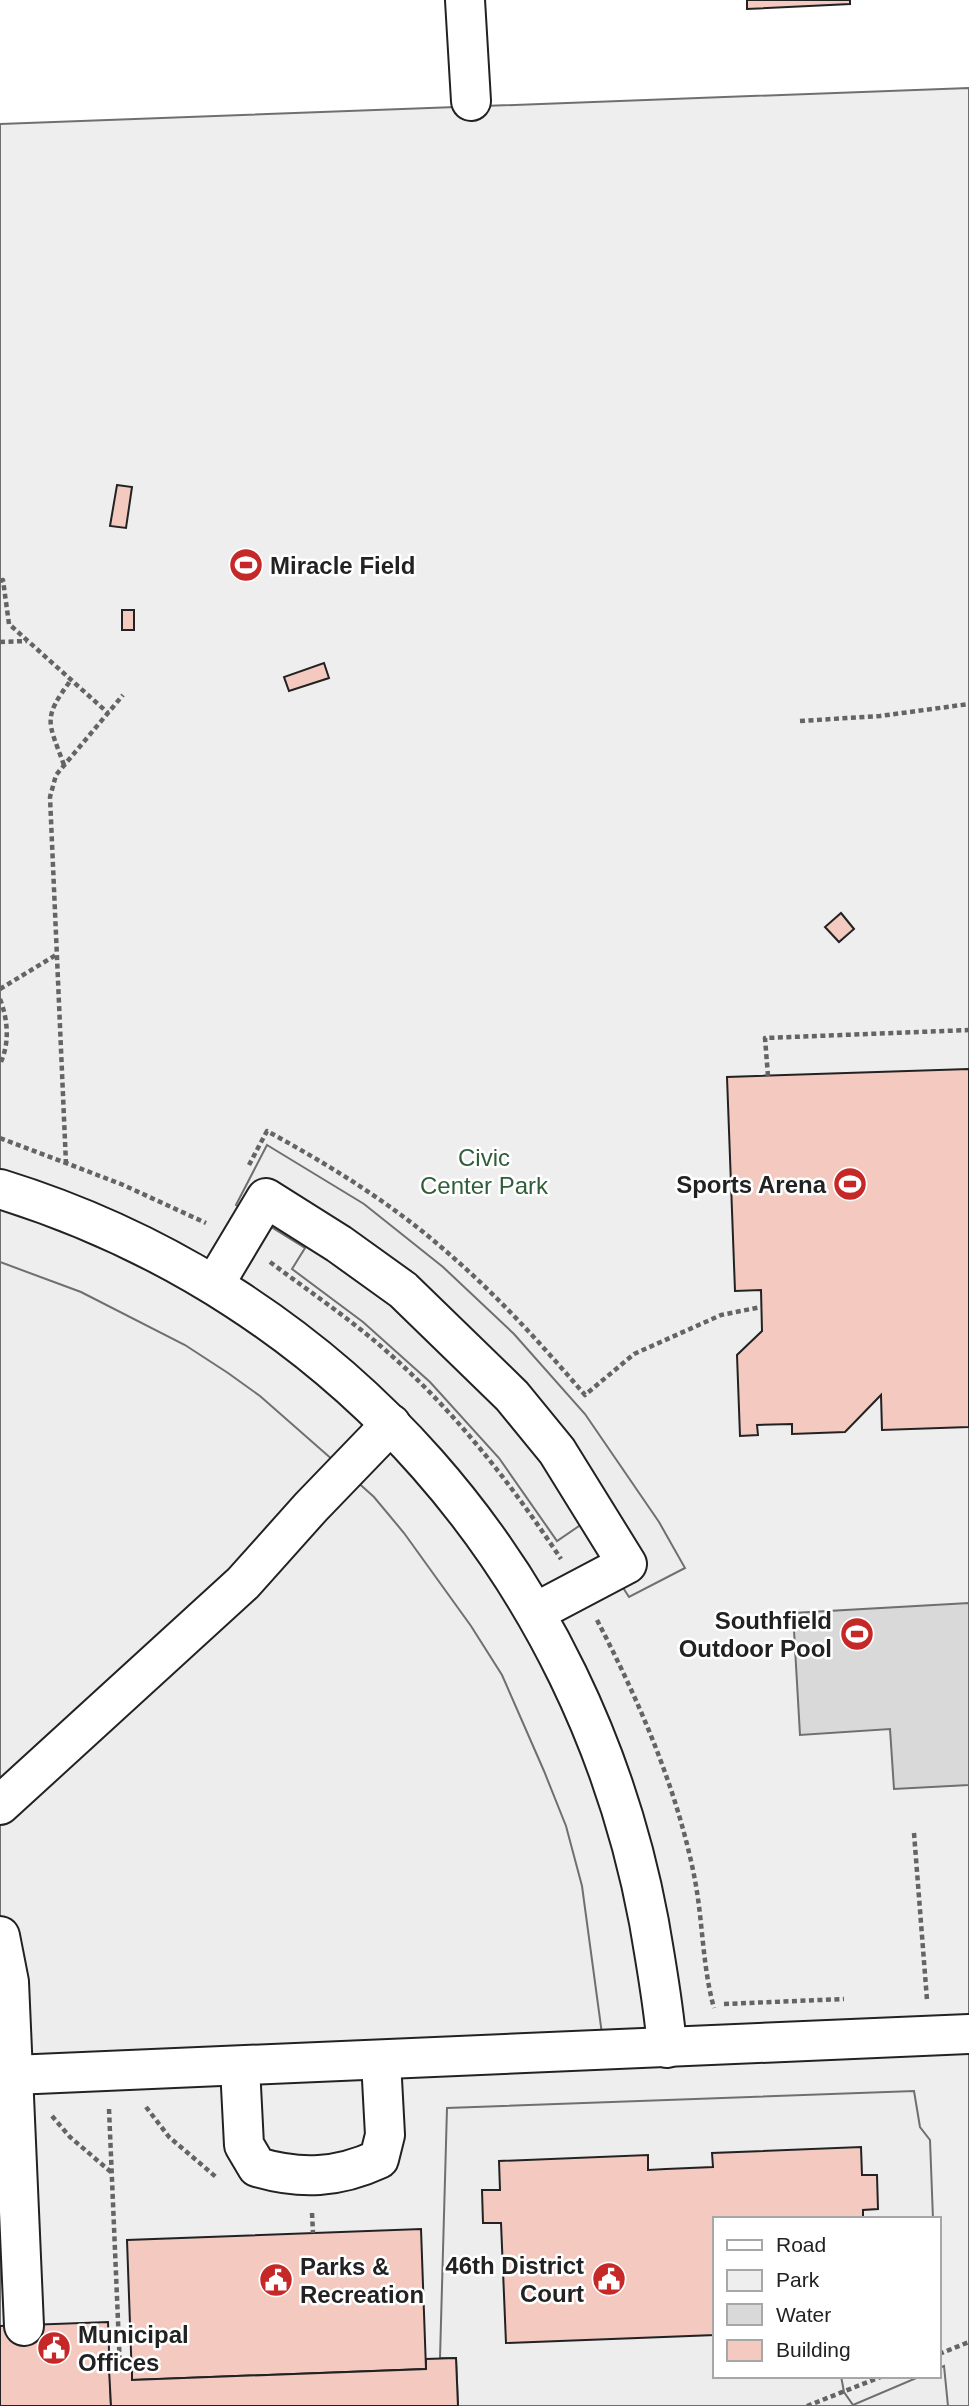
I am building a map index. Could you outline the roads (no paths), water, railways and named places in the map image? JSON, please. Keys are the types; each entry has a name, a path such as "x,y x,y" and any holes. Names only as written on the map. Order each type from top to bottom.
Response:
{"street":[{"path":"465,0 471,101"},
{"path":"0,1189 97,1223 214,1285 292,1337 391,1424 466,1509 536,1612 581,1701 627,1827 639,1871 657,1968 667,2049"},
{"path":"214,1285 266,1198 339,1244 403,1290 512,1396 557,1451 627,1564 536,1612"},
{"path":"0,1805 243,1583 310,1507 391,1424"},
{"path":"0,1936 9,1982 24,2326"},
{"path":"13,2075 969,2034"},
{"path":"240,2067 244,2145 257,2167 288,2176 349,2173 379,2159 385,2135 381,2061"}],"water":[{"path":"969,1603 969,1785 894,1789 890,1729 800,1735 793,1613"}],"place":[{"name":"Miracle Field","path":"246,565"},
{"name":"Sports Arena","path":"850,1184"},
{"name":"Southfield Outdoor Pool","path":"857,1634"},
{"name":"46th District Court","path":"609,2279"},
{"name":"Parks & Recreation","path":"276,2280"},
{"name":"Municipal Offices","path":"54,2348"}],"park label":[{"name":"Civic Center Park","path":"484,1171"}]}
